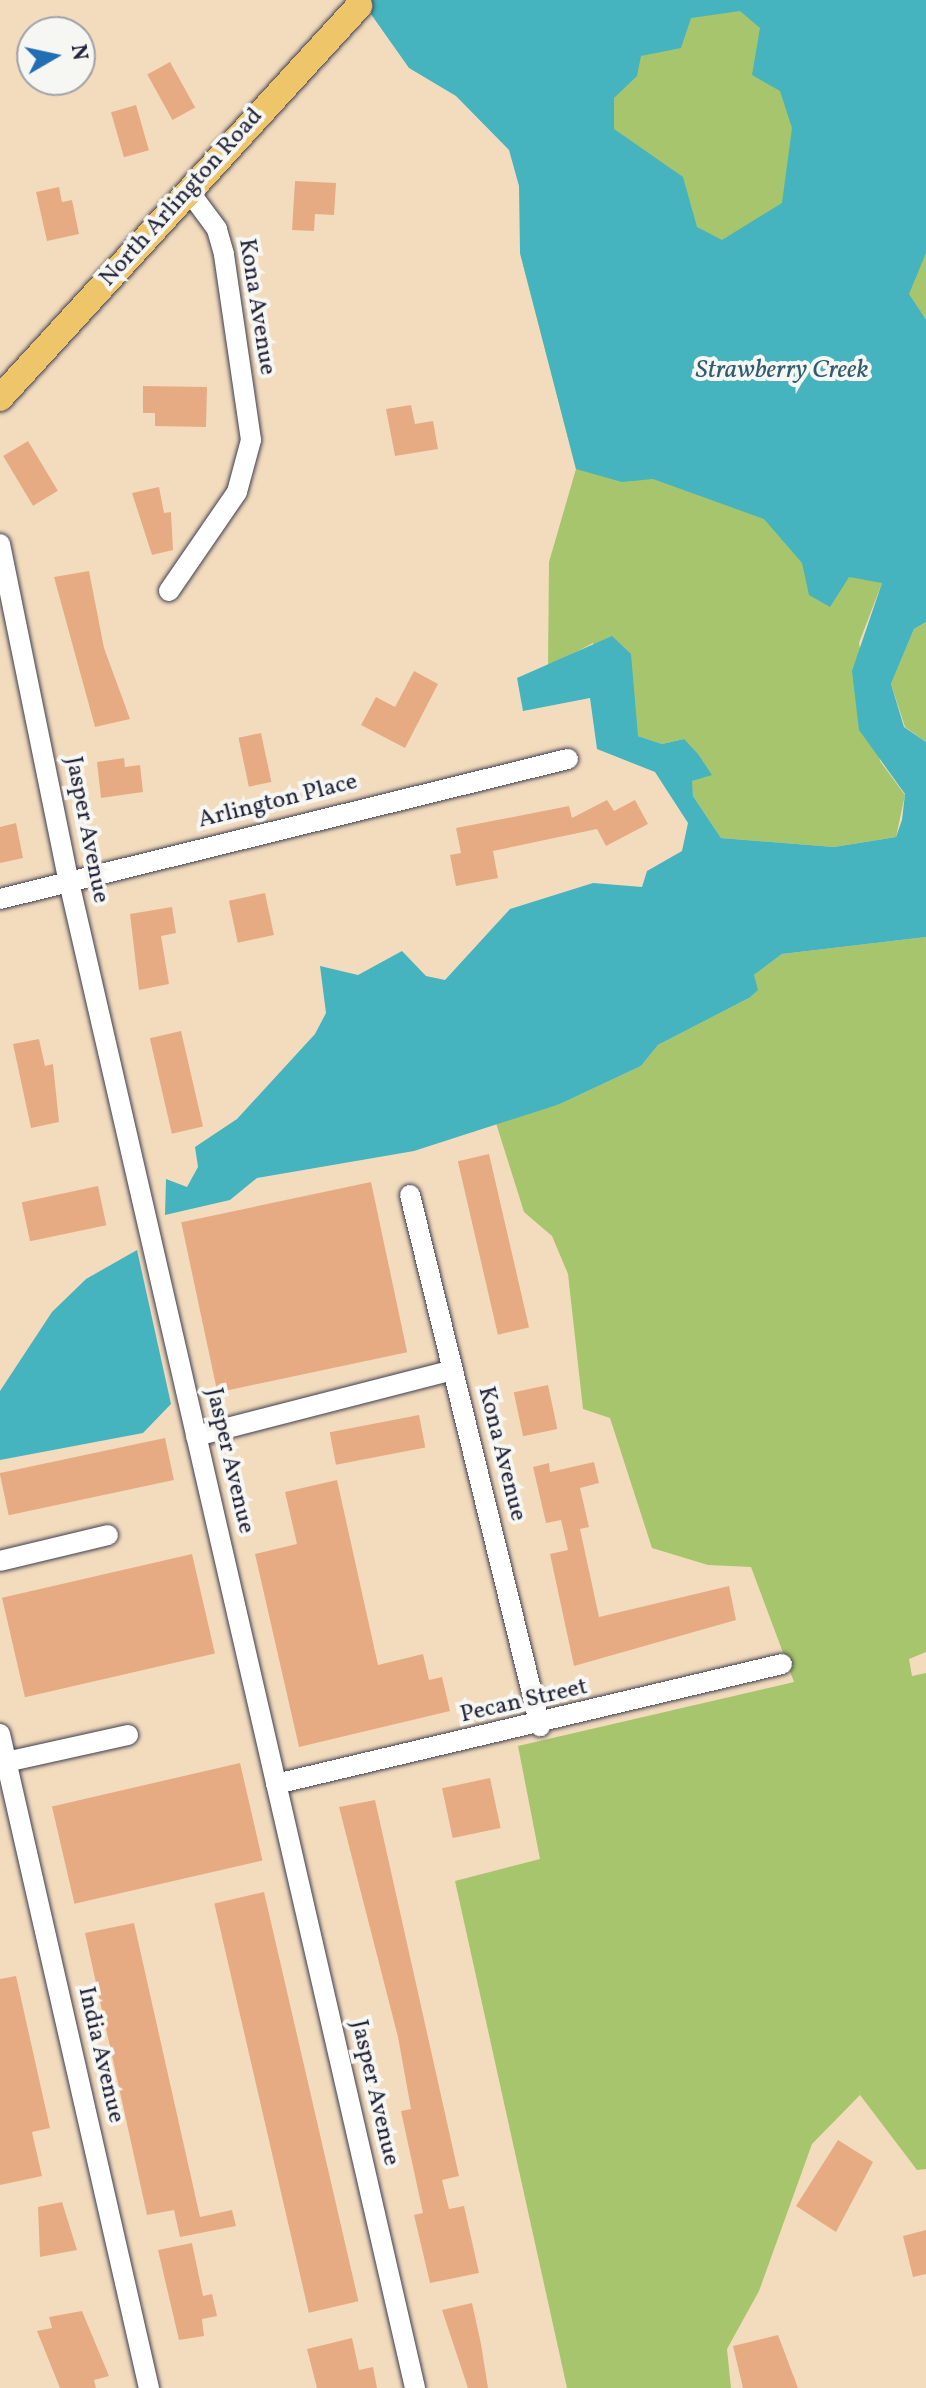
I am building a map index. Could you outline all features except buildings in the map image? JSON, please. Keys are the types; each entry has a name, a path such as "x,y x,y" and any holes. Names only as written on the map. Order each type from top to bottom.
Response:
{"main road":[{"name":"North Arlington Road","path":"0,398 362,3"}],"street":[{"name":"Kona Avenue","path":"169,591 237,492 251,440 224,254 188,190"},
{"name":"Jasper Avenue","path":"0,544 69,882 415,2388"},
{"name":"Arlington Place","path":"0,899 568,759"},
{"name":"Kona Avenue","path":"410,1195 540,1726"},
{"path":"196,1436 453,1370"},
{"path":"0,1561 108,1535"},
{"name":"Pecan Street","path":"276,1784 540,1726 782,1664"},
{"name":"India Avenue","path":"0,1734 149,2388"},
{"path":"6,1762 128,1735"}],"green space":[{"path":"493,0 784,0 926,92 926,596"},
{"path":"520,253 882,583 859,643 880,761 905,795 896,837 834,847 721,838 693,796 684,739 662,744 638,736 593,643 548,667 549,562 576,469"},
{"path":"926,622 926,742 905,727 891,684 914,629"},
{"path":"926,937 926,1652 909,1659 912,1676 926,1673 926,2169 917,2170 860,2095 812,2144 759,2291 727,2349 731,2388 567,2388 455,1881 540,1859 518,1746 794,1682 751,1567 708,1565 652,1548 610,1418 583,1409 568,1274 552,1236 524,1212 495,1120 560,1104 641,1066 658,1045 749,998 754,975 782,954"}],"water":[{"name":"Strawberry Creek","path":"361,0 926,0 926,253 909,294 926,320 926,622 914,629 891,684 904,727 926,742 926,937 782,954 754,975 758,990 749,998 658,1045 641,1066 560,1104 414,1151 257,1178 230,1200 165,1215 166,1179 187,1187 198,1167 195,1147 237,1119 315,1034 326,1013 320,966 358,975 402,951 426,976 445,980 510,909 593,883 642,887 647,871 682,851 688,823 655,772 597,749 590,698 523,711 517,678 612,636 631,654 638,736 662,744 684,739 698,754 712,775 692,781 693,796 721,838 834,847 896,837 902,820 905,794 859,730 852,671 882,583 849,577 830,607 809,595 802,563 764,519 653,479 622,482 576,469 520,253 519,186 509,150 456,96 409,68","holes":["740,11 760,28 752,75 780,91 792,128 782,203 722,240 697,227 683,177 614,129 614,98 637,76 641,56 681,48 691,18"]},
{"path":"137,1250 171,1404 143,1433 0,1460 0,1391 52,1312 86,1279"}]}
